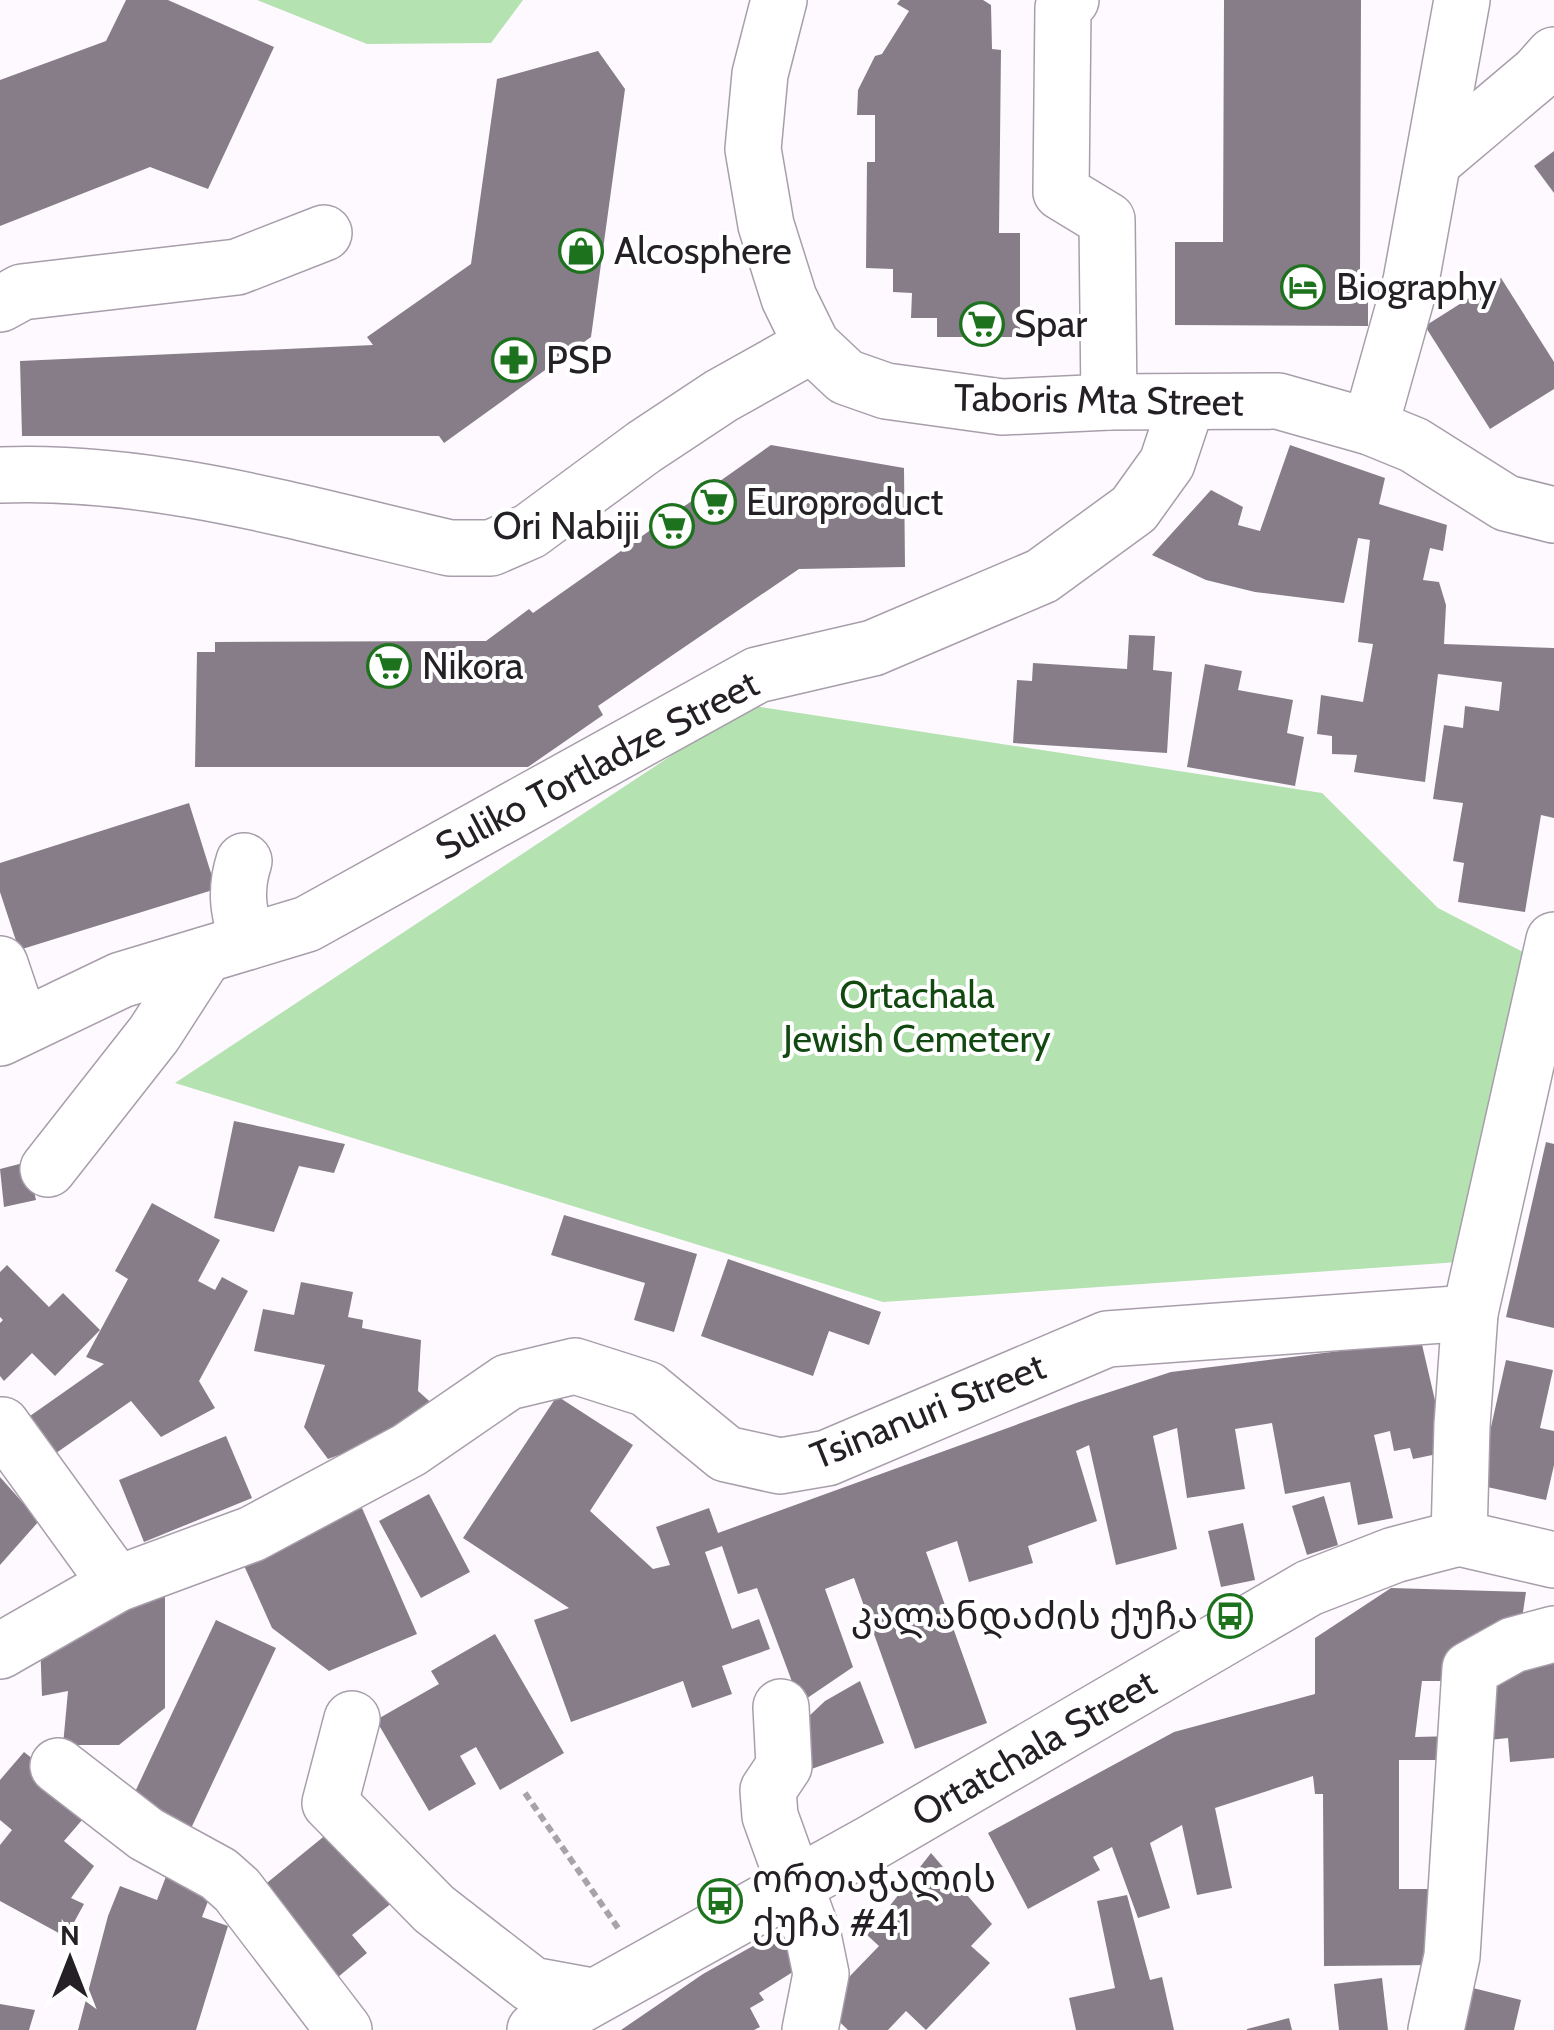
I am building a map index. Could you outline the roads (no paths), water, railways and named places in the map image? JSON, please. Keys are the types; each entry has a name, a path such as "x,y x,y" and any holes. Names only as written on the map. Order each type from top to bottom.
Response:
{"street":[{"name":"Taboris Mta Street","path":"780,0 760,74 753,149 766,225 789,298 812,345 846,377 886,391 1002,407 1278,401 1414,445 1506,503 1554,515"},
{"path":"1072,0 1063,8 1061,192 1106,220 1109,402"},
{"path":"1370,428 1411,281 1462,0"},
{"path":"1435,160 1554,55"},
{"path":"0,304 22,292 237,267 324,234"},
{"path":"0,475 152,483 450,548 490,548 530,532 721,396 812,345"},
{"name":"Suliko Tortladze Street","path":"10,1032 121,980 307,924 756,674 873,648 1042,576 1134,509 1167,463 1187,403"},
{"path":"48,1169 226,949 244,861"},
{"path":"1459,1538 1470,1314 1554,940"},
{"path":"0,964 10,1032"},
{"name":"Tsinanuri Street","path":"0,1651 117,1584 252,1534 409,1450 508,1382 575,1366 647,1390 726,1454 780,1466 827,1458 1106,1339 1470,1314"},
{"path":"2,1425 117,1584"},
{"name":"Ortatchala Street","path":"535,2030 1309,1588 1394,1555 1459,1538 1554,1560"},
{"path":"1436,2030 1452,1956 1470,1669 1513,1645 1554,1634"},
{"path":"781,1706 784,1766 768,1790 770,1816 814,1935 821,1974 810,2030"},
{"path":"352,1719 330,1803 434,1909 532,1986 592,1996"},
{"path":"58,1766 146,1834 219,1874 237,1890 344,2030"}],"place":[{"name":"Alcosphere","path":"581,251"},
{"name":"Biography","path":"1303,287"},
{"name":"Spar","path":"982,324"},
{"name":"PSP","path":"514,360"},
{"name":"Europroduct","path":"714,502"},
{"name":"Ori Nabiji","path":"672,526"},
{"name":"Nikora","path":"389,666"},
{"name":"კალანდაძის ქუჩა","path":"1230,1616"},
{"name":"ორთაჭალის ქუჩა #41","path":"720,1901"}],"park label":[{"name":"Ortachala Jewish Cemetery","path":"917,1017"}]}
